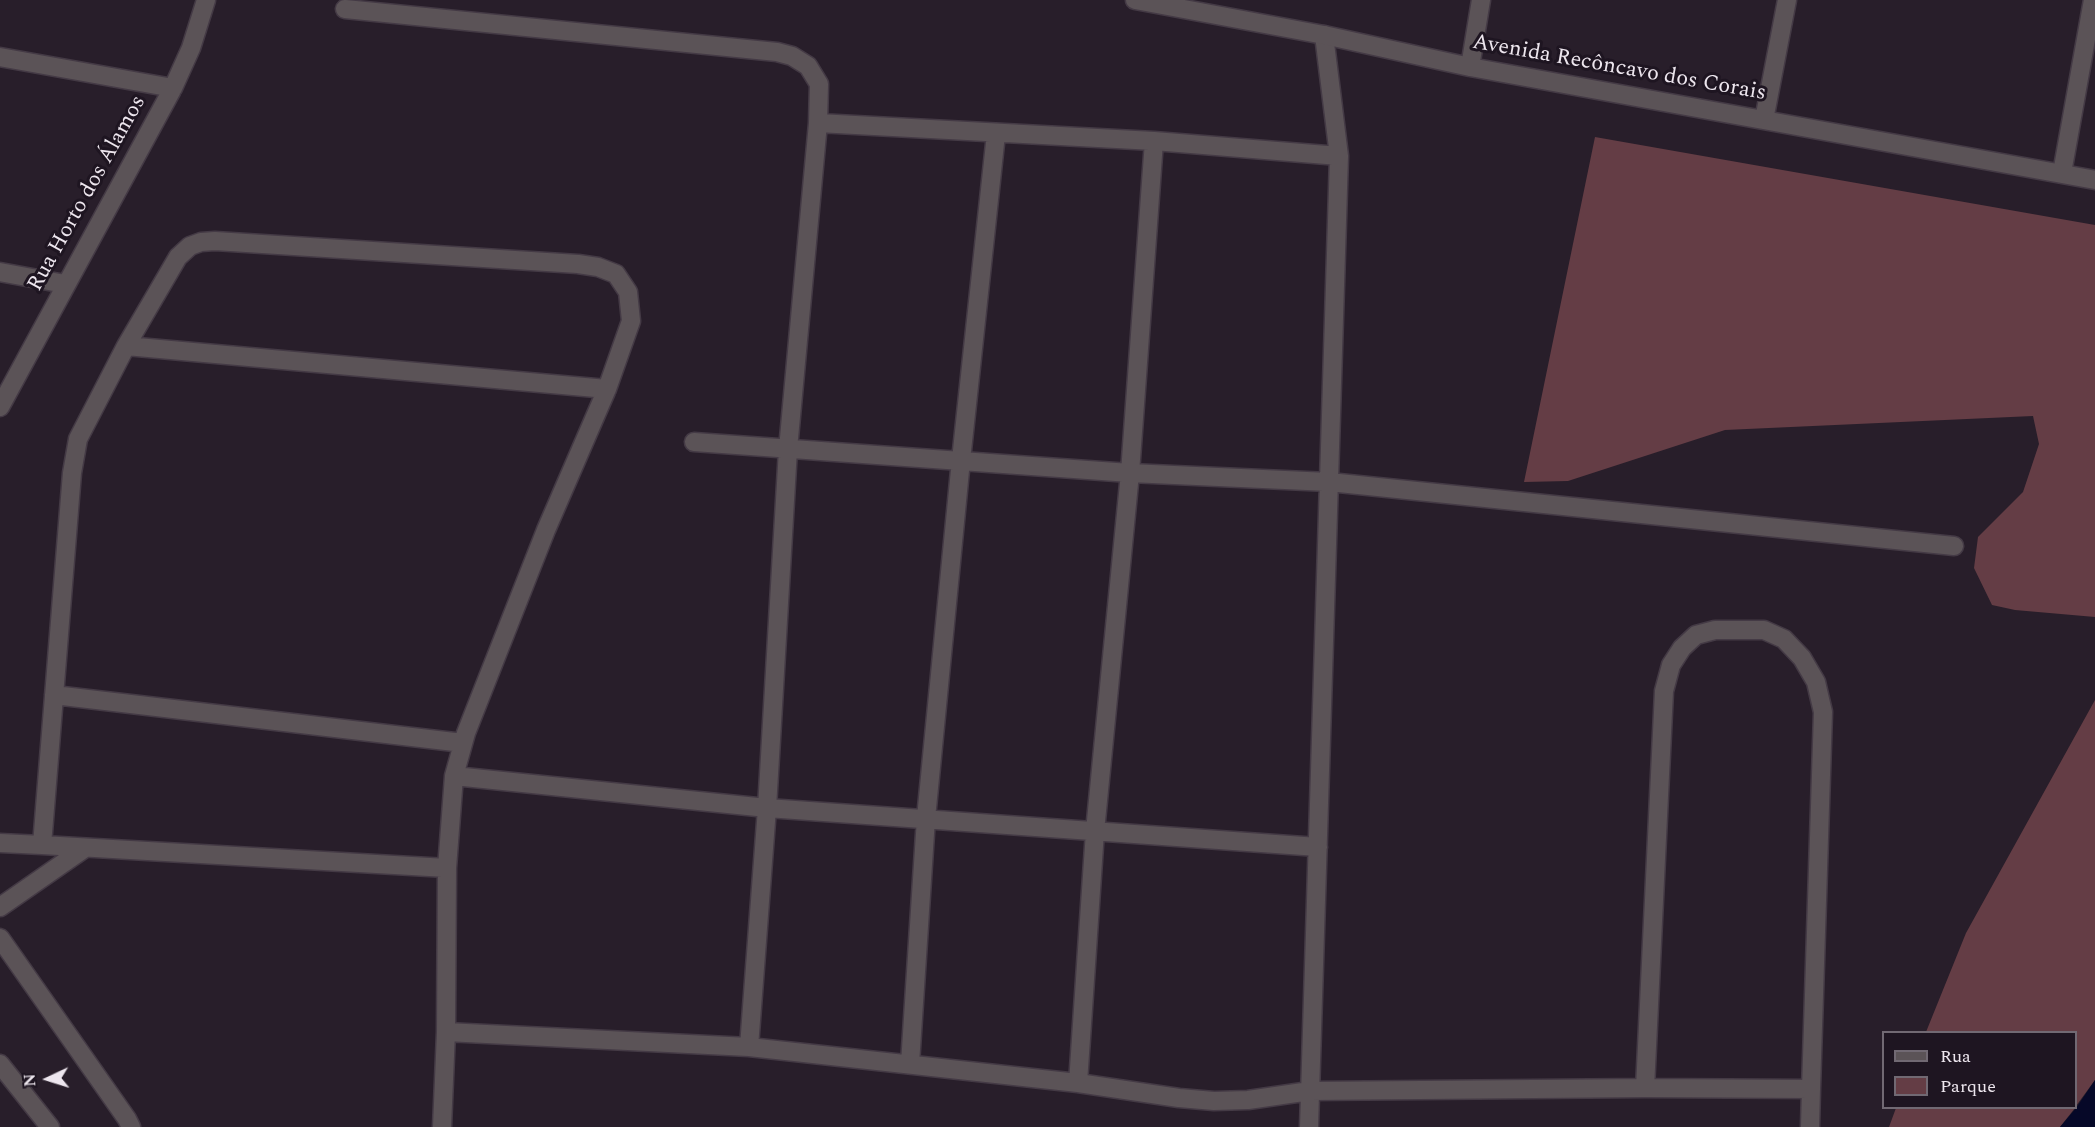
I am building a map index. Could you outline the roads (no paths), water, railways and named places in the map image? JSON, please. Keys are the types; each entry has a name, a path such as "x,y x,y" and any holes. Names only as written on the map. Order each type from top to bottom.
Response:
{"street":[{"name":"Rua Horto dos Álamos","path":"0,406 173,88 191,48 206,0"},
{"name":"Avenida Recôncavo dos Corais","path":"1135,0 1171,4 1470,67 2095,180"},
{"path":"1470,67 1481,0"},
{"path":"1764,120 1787,0"},
{"path":"2062,173 2093,0"},
{"path":"345,9 777,52 792,56 808,66 819,84 818,123 788,449 767,808 748,1047"},
{"path":"1309,1127 1339,156 1324,35"},
{"path":"0,57 173,88"},
{"path":"818,123 1154,141 1339,156"},
{"path":"910,1064 926,818 996,134"},
{"path":"1078,1083 1095,831 1130,473 1154,141"},
{"path":"42,845 72,473 78,439 126,346 178,257 190,246 215,241 578,264 598,267 616,274 628,292 632,321 607,389 546,530 463,743 454,776 447,868 446,1032 442,1127"},
{"path":"0,272 65,284"},
{"path":"126,346 607,389"},
{"path":"694,442 1130,473 1329,482 1954,546"},
{"path":"1645,1088 1664,691 1671,665 1682,648 1696,635 1715,630 1764,630 1784,639 1802,658 1816,682 1823,712 1810,1127"},
{"path":"54,695 463,743"},
{"path":"454,776 767,808 1318,846"},
{"path":"0,843 447,868"},
{"path":"0,907 85,848"},
{"path":"0,938 127,1119 130,1127"},
{"path":"446,1032 748,1047 1078,1083 1214,1101 1248,1100 1310,1091 1810,1089"},
{"path":"0,1064 50,1127"}],"water":[{"path":"2095,1080 2095,1127 2060,1127"}]}
